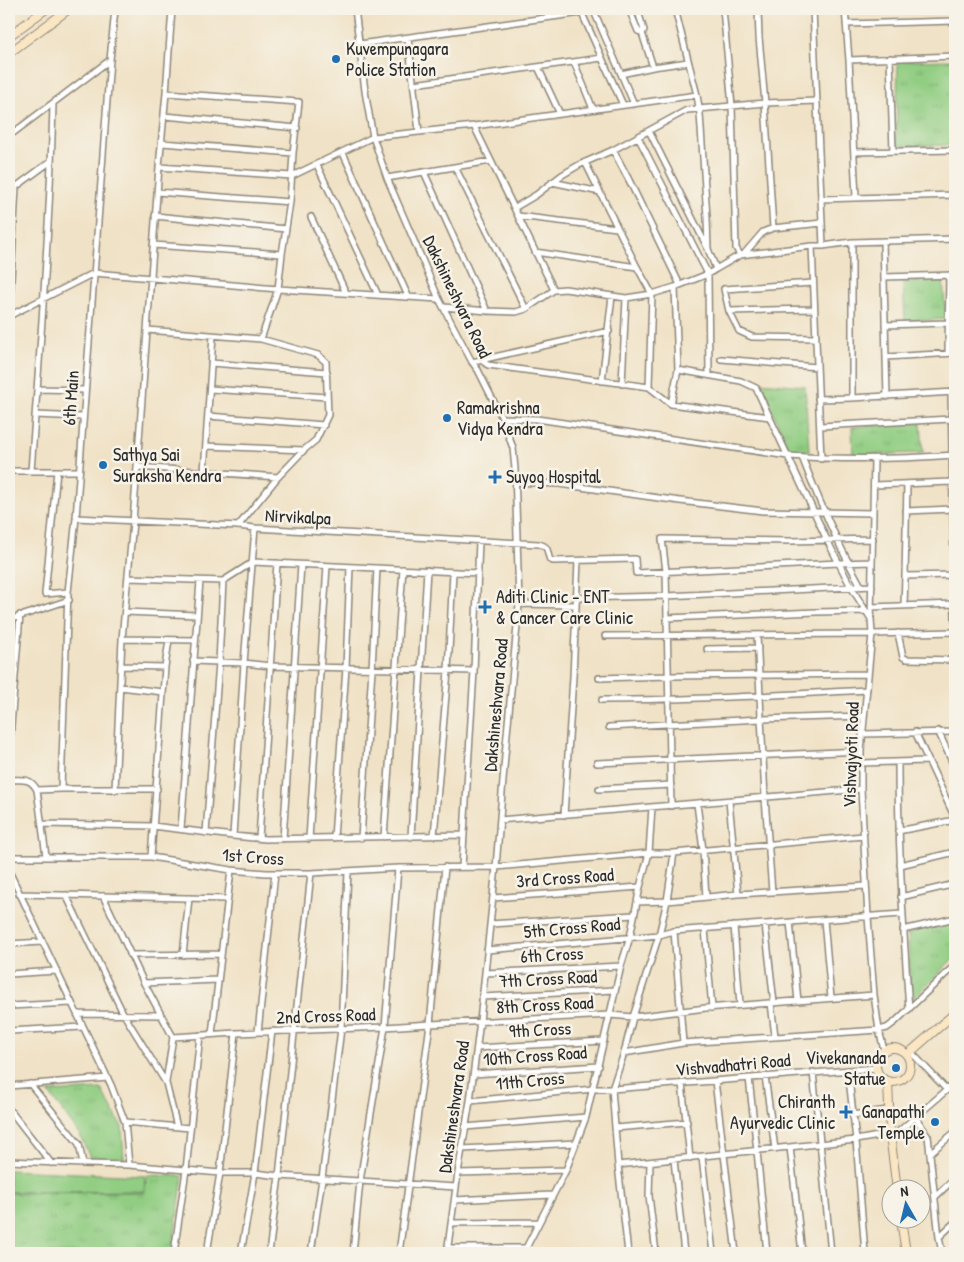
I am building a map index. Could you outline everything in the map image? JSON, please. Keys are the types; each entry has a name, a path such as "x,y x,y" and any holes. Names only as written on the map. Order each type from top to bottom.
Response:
{"street":[{"path":"9,36 46,9"},
{"path":"9,53 69,9"},
{"name":"6th Main","path":"61,789 68,592 76,518 115,9"},
{"path":"115,790 122,639 134,522 155,216 172,9"},
{"name":"Dakshineshvara Road","path":"355,9 365,91 373,137 388,178 439,299 502,418 513,448 519,604 496,867 480,1022 448,1251"},
{"path":"592,9 634,104"},
{"path":"629,9 638,31 642,33"},
{"path":"637,9 644,30 642,33 653,67"},
{"path":"681,9 675,9 699,109 708,249"},
{"path":"723,9 732,106 736,248 742,255"},
{"path":"758,9 773,228"},
{"path":"813,9 823,246"},
{"path":"845,9 850,60 856,197"},
{"path":"360,44 580,11 623,105"},
{"path":"846,24 955,21"},
{"path":"408,38 419,132"},
{"path":"850,60 955,56"},
{"path":"414,84 602,58"},
{"path":"890,58 893,151"},
{"path":"9,136 110,60"},
{"path":"574,62 593,110"},
{"path":"621,74 688,62"},
{"path":"538,67 560,114"},
{"path":"166,93 299,102 290,202 278,289 261,339"},
{"path":"159,166 292,176 373,137 474,126 697,95"},
{"path":"514,208 536,195 562,175 585,162 614,150 687,110 817,101"},
{"path":"31,471 44,298 53,104"},
{"path":"164,116 297,128"},
{"path":"474,126 554,290"},
{"path":"649,131 708,249 716,269"},
{"path":"638,137 708,274 709,375"},
{"path":"162,143 293,153"},
{"path":"614,150 630,180 678,286 678,370 671,404"},
{"path":"854,152 955,150"},
{"path":"343,153 408,296"},
{"path":"9,192 51,161"},
{"path":"388,178 491,161"},
{"path":"585,162 652,294 649,387"},
{"path":"317,165 378,296"},
{"path":"455,167 526,309"},
{"path":"424,172 486,311"},
{"path":"552,182 600,192"},
{"path":"9,316 16,187"},
{"path":"157,192 290,202"},
{"path":"821,199 955,195"},
{"path":"155,216 286,229"},
{"path":"518,216 618,228"},
{"path":"311,217 346,293"},
{"path":"444,307 516,312 526,309 554,290 565,289 626,298 652,294 708,274 742,255 763,232 773,228 822,223"},
{"path":"742,255 852,242 955,239"},
{"path":"883,241 887,397"},
{"path":"852,242 852,398"},
{"path":"153,245 282,254"},
{"path":"812,246 821,459"},
{"path":"536,252 637,267"},
{"path":"9,316 94,273 278,289 439,299"},
{"path":"948,353 949,275"},
{"path":"884,277 955,275"},
{"path":"813,283 724,289 729,311 739,331 752,337 816,338"},
{"path":"602,381 612,296"},
{"path":"622,384 626,298"},
{"path":"729,311 814,309"},
{"path":"885,325 947,323"},
{"path":"147,330 261,339 318,355 326,362 328,415 324,426 316,440 278,477 238,526"},
{"path":"472,362 609,331"},
{"path":"204,472 213,336"},
{"path":"886,356 955,353"},
{"path":"721,359 817,367"},
{"path":"481,360 488,365 649,387 671,404 770,417"},
{"path":"211,363 327,372"},
{"path":"678,370 741,381 756,388 813,512 851,586 871,619"},
{"path":"37,389 86,390"},
{"path":"210,389 328,397"},
{"path":"818,399 887,397 953,392 951,420 955,620"},
{"path":"35,415 83,417"},
{"path":"208,416 324,426"},
{"path":"502,418 537,419 788,456 821,459 874,459 953,455"},
{"path":"820,426 951,420"},
{"path":"206,446 304,450"},
{"path":"802,457 824,512 861,586"},
{"name":"Vishvajyoti Road","path":"874,459 872,634 862,734 861,789 874,995 884,1050"},
{"path":"137,467 278,477"},
{"path":"9,471 79,471"},
{"path":"57,471 45,594 68,592"},
{"path":"515,482 559,484 764,511 873,513"},
{"path":"874,485 952,482"},
{"path":"904,606 907,484"},
{"path":"906,511 953,509"},
{"name":"Nirvikalpa","path":"76,518 539,544 547,548 550,560 578,562"},
{"path":"233,836 255,528"},
{"path":"671,806 666,572 662,539 791,541 873,538"},
{"path":"462,867 474,671 479,541"},
{"path":"564,815 578,562 635,559 636,573 872,562"},
{"path":"129,578 223,581 253,562 478,573"},
{"path":"259,838 277,564"},
{"path":"283,839 301,564"},
{"path":"309,839 327,566"},
{"path":"334,838 346,668 350,567"},
{"path":"361,838 377,568"},
{"path":"384,837 403,569"},
{"path":"411,836 427,570"},
{"path":"434,836 448,671 453,572"},
{"path":"905,576 955,575"},
{"path":"181,830 200,581"},
{"path":"206,833 223,581"},
{"path":"576,598 666,596 872,586"},
{"path":"9,620 68,600"},
{"path":"519,604 576,606"},
{"path":"871,607 955,604"},
{"path":"667,618 865,611"},
{"path":"125,612 197,615"},
{"path":"9,750 20,615"},
{"path":"605,636 955,632"},
{"path":"898,633 903,656 906,659 955,660"},
{"path":"757,635 765,798 772,892"},
{"path":"122,639 195,640"},
{"path":"151,857 165,667 169,640"},
{"path":"707,649 758,648"},
{"path":"193,661 244,662 271,666 474,671"},
{"path":"121,666 165,667"},
{"path":"599,678 868,674"},
{"path":"120,688 163,692"},
{"path":"602,700 760,697 867,690"},
{"path":"609,727 864,716"},
{"path":"938,731 955,768"},
{"path":"898,831 955,819 915,732"},
{"path":"862,734 955,732"},
{"path":"597,763 861,751"},
{"path":"861,763 927,761"},
{"path":"898,762 898,831 909,1010"},
{"path":"9,780 28,780 38,790 46,856"},
{"path":"599,789 671,785"},
{"path":"38,790 157,789"},
{"path":"500,820 861,789"},
{"path":"730,801 738,894"},
{"path":"697,804 703,850 706,898"},
{"path":"448,1251 524,1251 566,1170 586,1117 615,990 630,937 649,853 652,808"},
{"path":"42,824 153,826 233,836 283,839 464,835"},
{"name":"1st Cross","path":"9,857 151,857 231,870 311,873 398,868 496,867 863,836"},
{"path":"900,865 955,852"},
{"path":"628,1253 618,1166 612,1089 659,935 667,901 674,853"},
{"path":"353,1253 360,1181 385,1028 398,868"},
{"path":"399,1253 430,1024 445,868"},
{"path":"212,1034 231,870"},
{"path":"9,871 108,1078 125,1122 129,1164"},
{"path":"311,1253 341,1029 348,872"},
{"path":"258,1032 275,873"},
{"path":"269,1253 311,873"},
{"path":"901,897 955,884"},
{"path":"637,902 866,886"},
{"name":"3rd Cross Road","path":"493,898 640,887"},
{"path":"19,894 227,899"},
{"path":"66,895 123,1014 166,1083 177,1127"},
{"path":"103,896 144,984 173,1037 166,1083"},
{"path":"183,955 189,898"},
{"name":"5th Cross Road","path":"487,950 659,935 674,931 902,914"},
{"path":"490,924 634,915"},
{"path":"903,930 955,918"},
{"path":"824,920 831,998"},
{"path":"790,922 798,1001"},
{"path":"765,924 775,1036"},
{"path":"734,926 740,1005"},
{"path":"706,929 712,1008"},
{"path":"674,931 683,1043"},
{"path":"9,944 42,942"},
{"path":"130,955 221,954"},
{"path":"624,1053 683,1043 887,1028 909,1010 955,965"},
{"name":"6th Cross","path":"485,973 621,966"},
{"path":"9,974 56,971"},
{"path":"144,984 218,980"},
{"name":"7th Cross Road","path":"482,997 615,990"},
{"name":"8th Cross Road","path":"480,1022 610,1015 634,1017 740,1005 874,995"},
{"path":"9,1006 72,1003"},
{"path":"909,1054 955,1013"},
{"path":"77,1014 161,1014"},
{"name":"2nd Cross Road","path":"173,1037 480,1022"},
{"path":"9,1031 83,1026"},
{"path":"241,1253 254,1173 272,1031"},
{"path":"207,1253 220,1173 236,1033"},
{"path":"174,1253 186,1170 200,1035"},
{"name":"9th Cross","path":"477,1048 604,1041"},
{"path":"909,1054 910,1068 904,1078 894,1082 883,1079 879,1075 876,1068 877,1059 880,1054 884,1050 900,1049 909,1054 947,1090"},
{"name":"10th Cross Road","path":"474,1074 599,1066"},
{"name":"Vishvadhatri Road","path":"592,1089 876,1068"},
{"path":"848,1070 865,1253"},
{"path":"813,1072 832,1253"},
{"path":"765,1076 775,1148"},
{"path":"9,1086 108,1078"},
{"path":"749,1078 767,1253"},
{"path":"715,1081 736,1253"},
{"path":"888,1081 890,1136 896,1180"},
{"path":"618,1166 890,1136 916,1118 955,1082"},
{"path":"682,1083 690,1158"},
{"path":"30,1084 79,1144 83,1164"},
{"name":"11th Cross","path":"470,1101 592,1089"},
{"path":"9,1109 51,1163"},
{"path":"852,1115 888,1110"},
{"path":"465,1127 586,1117"},
{"path":"916,1118 928,1136 942,1253"},
{"path":"125,1122 190,1128"},
{"path":"615,1128 687,1122"},
{"path":"930,1153 955,1132"},
{"path":"462,1149 576,1142"},
{"path":"790,1147 802,1253"},
{"path":"702,1157 713,1253"},
{"path":"674,1160 684,1253"},
{"path":"9,1161 129,1164 220,1173 254,1173 456,1187"},
{"path":"650,1162 649,1196 656,1253"},
{"path":"458,1173 566,1170"},
{"path":"936,1197 955,1178"},
{"path":"455,1200 552,1195"},
{"path":"451,1223 538,1222"},
{"path":"939,1237 955,1222"},
{"path":"900,1253 906,1253 903,1230"}],"green space":[{"path":"955,60 955,145 896,146 898,61"},
{"path":"943,281 946,319 905,321 903,282"},
{"path":"761,382 805,386 809,451 788,449"},
{"path":"921,423 923,453 853,455 852,427"},
{"path":"955,921 955,957 911,1001 908,933"},
{"path":"101,1089 122,1127 124,1160 91,1160 80,1135 48,1092"},
{"path":"9,1170 145,1176 144,1191 9,1192"},
{"path":"147,1175 183,1176 172,1253 9,1253 9,1193 144,1192"}],"place":[{"name":"Kuvempunagara Police Station","path":"336,59"},
{"name":"Ramakrishna Vidya Kendra","path":"447,418"},
{"name":"Sathya Sai Suraksha Kendra","path":"103,465"},
{"name":"Suyog Hospital","path":"495,477"},
{"name":"Aditi Clinic - ENT & Cancer Care Clinic","path":"485,607"},
{"name":"Vivekananda Statue","path":"896,1068"},
{"name":"Chiranth Ayurvedic Clinic","path":"846,1112"},
{"name":"Ganapathi Temple","path":"935,1122"}]}
